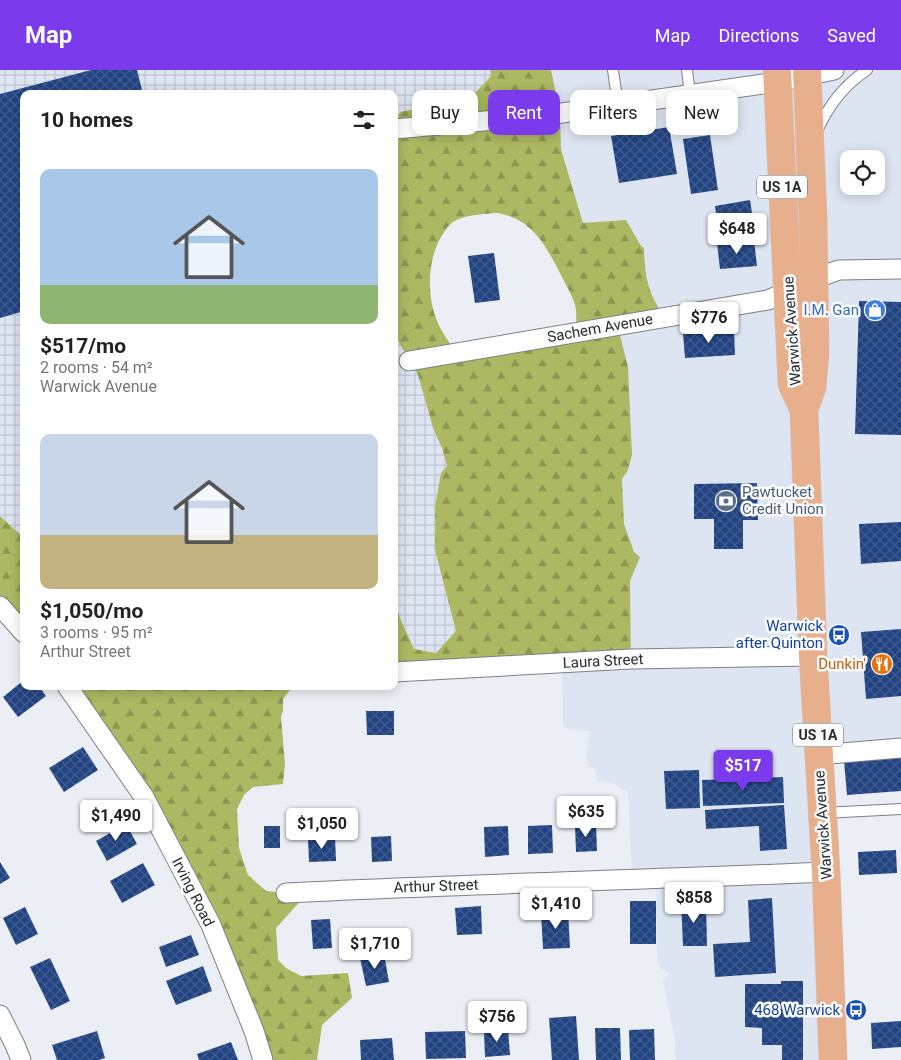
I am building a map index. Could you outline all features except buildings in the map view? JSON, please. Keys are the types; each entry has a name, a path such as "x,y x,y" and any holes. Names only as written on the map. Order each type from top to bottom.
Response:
{"main road":[{"name":"Warwick Avenue","path":"807,73 813,219 815,352 812,387 804,410 813,656 826,872 833,1060"},
{"name":"Warwick Avenue","path":"777,76 783,211 789,291 792,384 804,410"}],"street":[{"path":"709,90 777,76 834,70"},
{"path":"398,129 570,112"},
{"path":"813,279 839,270 901,269"},
{"name":"Sachem Avenue","path":"409,361 768,300 789,291"},
{"path":"0,606 20,628"},
{"name":"Laura Street","path":"398,672 631,659 813,656"},
{"name":"Irving Road","path":"70,690 144,798 206,916 254,1031 263,1060"},
{"path":"818,755 901,748"},
{"name":"Arthur Street","path":"286,893 826,872"},
{"path":"0,1015 21,1060"}],"lane":[{"path":"613,70 616,90"},
{"path":"687,70 690,90"},
{"path":"810,146 828,109 854,79 867,70"},
{"path":"822,813 901,809"}],"shaded area":[{"path":"0,70 490,70 491,76 478,90 412,90 412,117 398,122 398,90 20,90 20,534 0,516"},
{"path":"551,70 901,70 901,745 826,751 835,1060 676,1060 675,1041 663,982 669,973 661,969 657,962 656,880 632,878 628,793 613,783 597,781 595,769 588,766 586,754 590,731 568,729 563,726 562,671 631,666 630,581 640,557 634,552 624,524 622,479 628,470 618,327 662,315 653,299 645,276 644,248 583,223 561,149 560,90 555,90"},
{"path":"398,341 418,375 433,428 442,448 447,466 441,473 435,506 435,550 456,631 436,653 414,649 398,611"}],"green space":[{"path":"490,70 551,70 555,90 488,90 488,135 560,135 560,113 561,149 583,223 626,220 644,248 648,283 653,298 663,315 618,327 628,367 632,455 628,470 622,479 624,524 634,552 640,557 630,581 631,666 398,680 398,611 414,649 436,653 456,631 435,550 435,506 441,473 447,466 442,448 433,428 418,375 398,341 398,116 400,112 412,110 412,135 478,135 478,90 491,76","holes":["498,213 510,216 529,228 549,253 574,301 576,329 454,350 434,314 430,293 432,260 440,239 451,223 458,219 475,215"]},
{"path":"0,516 20,534 20,624 0,601"},
{"path":"72,690 290,690 283,699 281,717 285,764 283,784 253,787 244,795 237,809 239,848 248,875 266,891 306,895 276,928 278,960 286,968 301,976 348,973 352,998 322,1025 317,1060 265,1060 212,921"}],"place":[{"name":"I.M. Gan","path":"875,310"},
{"name":"Pawtucket Credit Union","path":"726,501"},
{"name":"Warwick after Quinton","path":"839,635"},
{"name":"Dunkin'","path":"882,664"},
{"name":"468 Warwick","path":"856,1010"}]}
